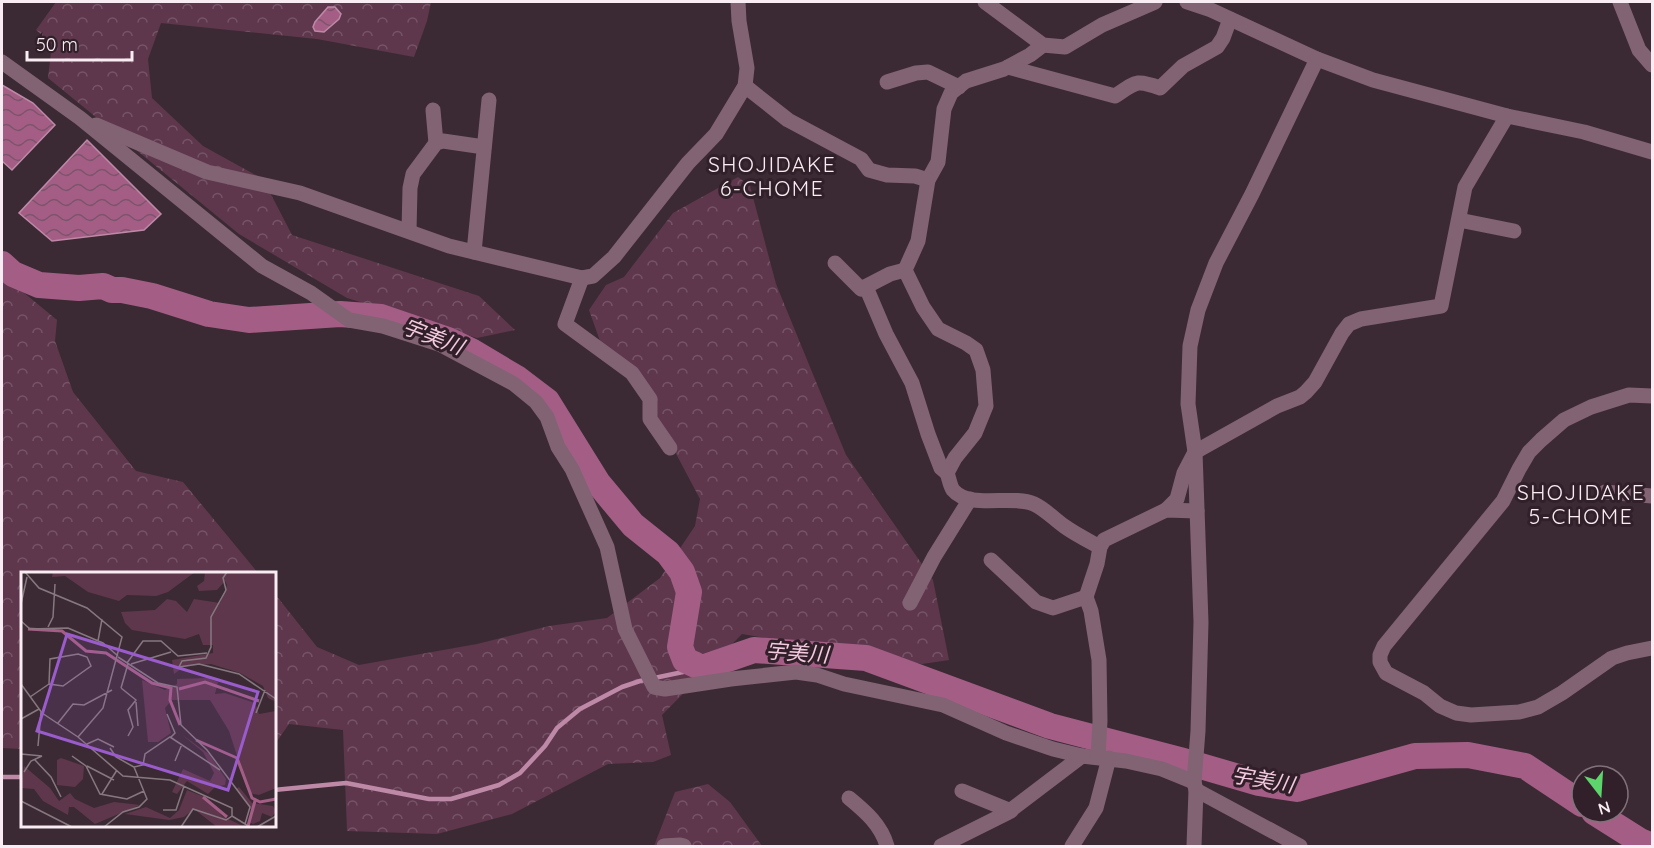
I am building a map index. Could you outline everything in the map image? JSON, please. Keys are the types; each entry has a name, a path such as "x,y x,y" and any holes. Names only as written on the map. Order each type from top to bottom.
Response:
{"street":[{"path":"80,118 207,172 300,192 449,246 582,278 593,276 614,256 688,163 716,135 745,86 747,68 738,2"},
{"path":"985,2 1043,45 1065,47 1102,25 1155,2"},
{"path":"1187,2 1213,6 1230,19 1317,59 1373,80 1507,116 1584,132 1653,152"},
{"path":"1620,2 1639,50 1653,65"},
{"path":"1008,67 1115,96 1143,81 1160,88 1183,66 1217,47 1230,19"},
{"path":"905,270 918,241 928,180 938,162 944,109 951,93 966,81 1008,67 1043,45"},
{"path":"1194,846 1201,622 1195,452 1188,404 1190,346 1198,310 1216,264 1317,59"},
{"path":"2,62 80,118 262,266 310,293 349,320 383,326 439,344 514,384 536,402 547,417 558,447 572,469 607,547 625,628 654,687 665,689 796,672 943,705 1006,734 1053,749 1082,756 1102,756 1162,769 1195,783 1300,846"},
{"path":"887,82 916,73 928,72 958,87"},
{"path":"745,86 788,120 861,159 870,170 887,175 915,176 928,180"},
{"path":"474,252 489,100"},
{"path":"433,110 436,143"},
{"path":"1072,846 1096,808 1102,756 1099,660 1086,597 1104,540 1166,510 1177,499 1184,473 1195,452 1306,392 1315,382 1349,324 1361,319 1442,306 1465,187 1507,116"},
{"path":"409,231 410,188 413,174 436,143 443,141 484,147"},
{"path":"1459,220 1514,231"},
{"path":"835,263 861,289 890,274 905,270"},
{"path":"905,270 923,307 938,329 976,350 983,370 986,406 975,433 955,458 947,473"},
{"path":"582,278 565,324 632,373 650,399 650,419 670,448"},
{"path":"866,286 886,334 912,383 931,442 942,468 947,473 952,489 970,499 982,501 1018,499 1035,504 1078,536 1100,547"},
{"path":"1653,396 1629,395 1591,407 1564,420 1541,440 1519,469 1503,501 1384,646 1380,662 1386,673 1424,693 1440,706 1456,713 1471,715 1519,712 1538,707 1612,658 1653,648"},
{"path":"1605,492 1653,496"},
{"path":"910,603 934,557 970,499"},
{"path":"1166,510 1197,511"},
{"path":"991,560 1036,602 1053,608 1086,597"},
{"path":"941,846 1011,811 1082,756"},
{"path":"962,791 1011,811"},
{"path":"849,798 868,813 883,834 887,846"},
{"path":"664,846 684,846"}],"green space":[{"path":"56,2 431,2 414,57 317,39 161,23 148,59 152,98 203,146 263,179 292,235 479,296 515,330 477,338 347,298 239,234 48,78 52,44 36,30"},
{"path":"738,177 750,186 776,284 846,455 933,580 949,660 922,664 742,634 662,715 671,755 653,762 608,764 512,814 437,834 347,831 343,730 289,724 276,743 276,595 317,647 359,665 477,644 549,626 607,618 660,578 695,526 700,499 637,380 600,341 589,310 606,285 624,277 673,213"},
{"path":"2,279 23,292 57,320 55,341 73,392 136,471 183,482 257,572 21,572 21,749 2,748"},
{"path":"708,784 730,802 762,846 654,846 675,792"}],"water":[{"path":"328,7 335,7 341,14 339,19 324,32 315,31 313,27 315,22"},
{"path":"2,85 33,103 55,125 12,170 2,161"},
{"path":"87,140 161,214 144,230 52,241 19,213"}],"waterway":[{"name":"宇美川","path":"2,264 13,274 39,285 79,288 103,286 112,290 152,296 209,314 249,320 340,314 381,317 448,340 471,351 518,379 547,401 598,483 633,525 668,553 682,572 689,592 680,647 685,660 702,668 754,650 866,658 1050,726 1259,783 1297,789 1415,756 1468,755 1525,766 1570,796"},
{"path":"276,790 346,783 429,799 451,799 499,785 520,773 545,746 557,728 580,709 622,687 702,668"},
{"path":"2,777 21,777"},
{"name":"宇美川","path":"1613,824 1652,846"}],"district":[{"name":"SHOJIDAKE 6-CHOME","path":"772,177"},
{"name":"SHOJIDAKE 5-CHOME","path":"1581,505"}]}
